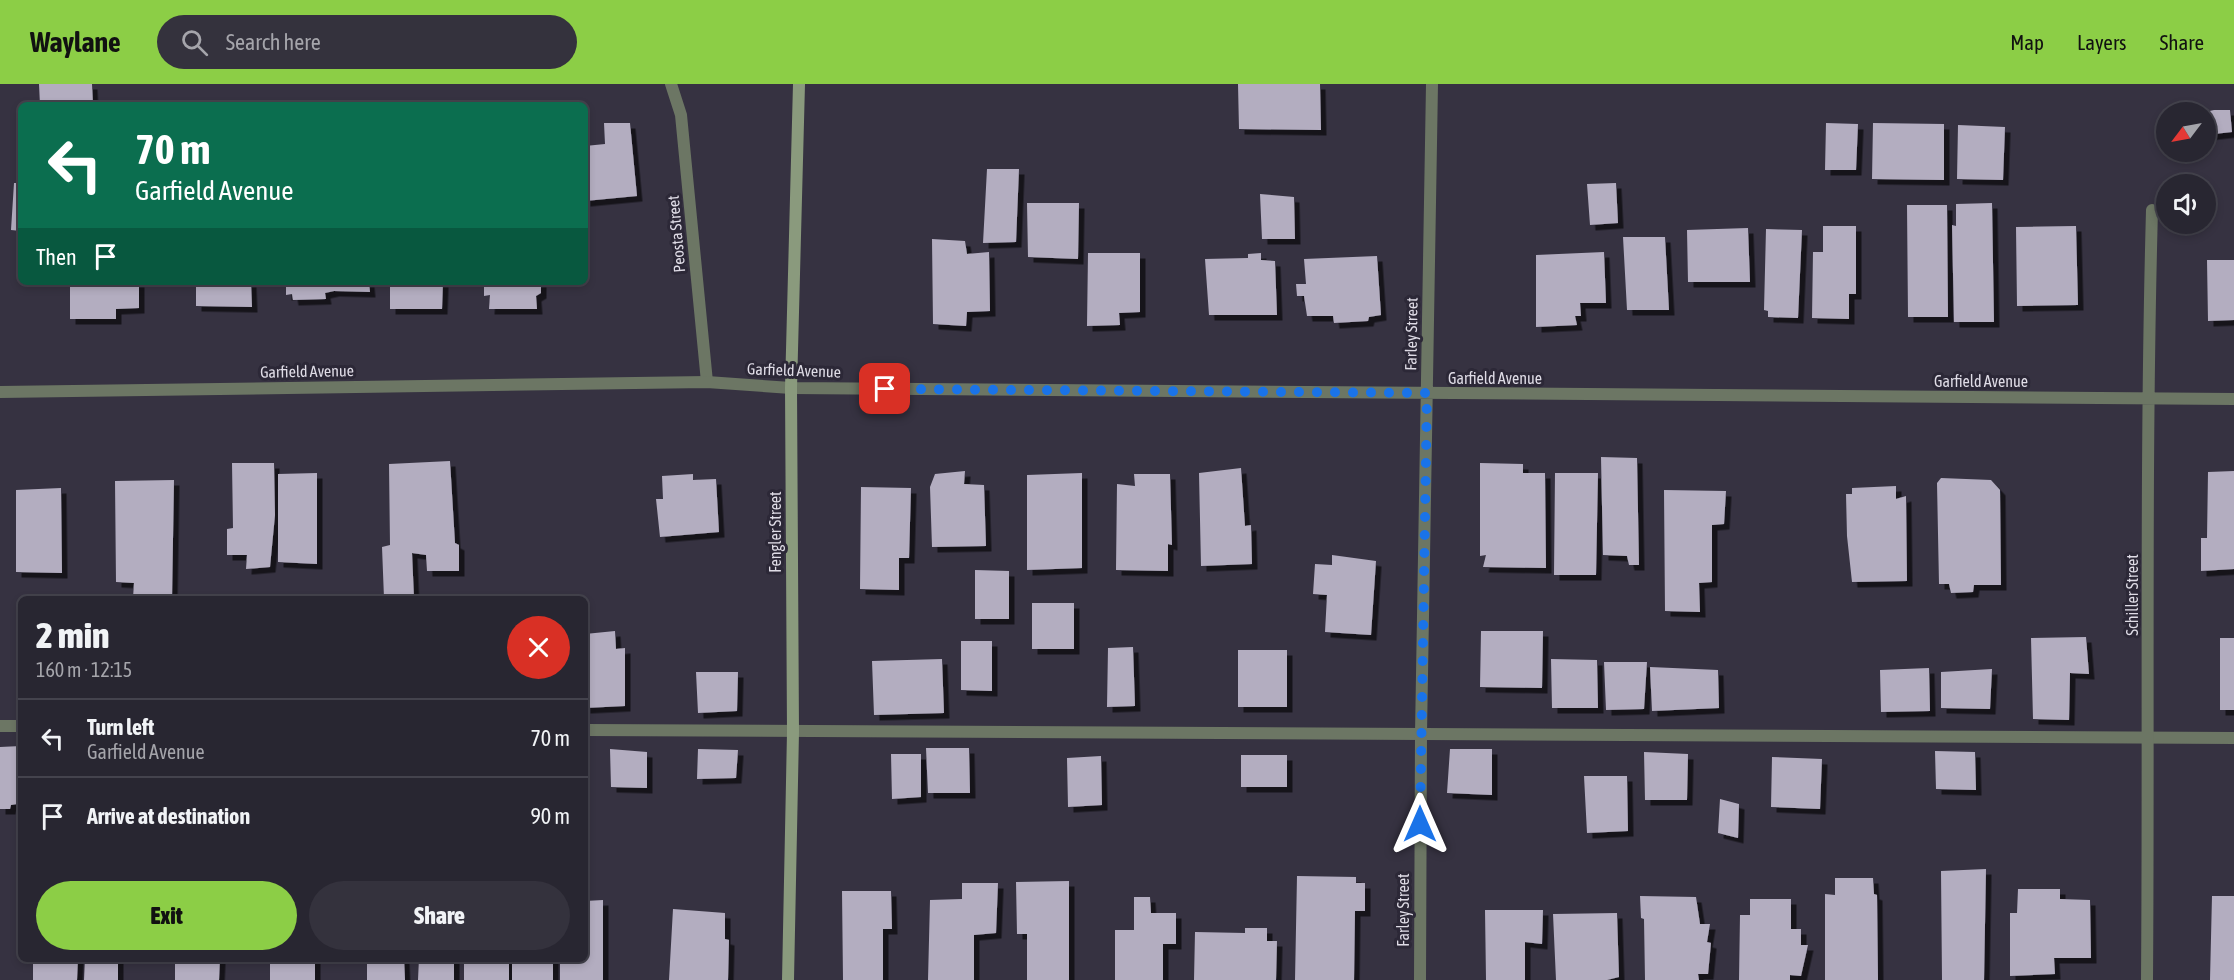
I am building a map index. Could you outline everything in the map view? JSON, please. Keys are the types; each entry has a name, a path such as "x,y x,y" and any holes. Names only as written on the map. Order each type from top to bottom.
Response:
{"main road":[{"name":"Fengler Street","path":"788,980 794,732 791,388 799,84"}],"street":[{"name":"Peosta Street","path":"671,84 681,115 707,382"},
{"name":"Farley Street","path":"1420,980 1421,734 1432,84"},
{"name":"Schiller Street","path":"2147,980 2149,738 2147,399 2151,210"},
{"name":"Garfield Avenue","path":"0,392 707,382 791,388 2234,399"},
{"path":"0,726 18,726"},
{"path":"588,730 2234,738"}],"building":[{"path":"39,84 92,84 93,102 40,102"},
{"path":"1238,84 1320,84 1321,130 1239,129"},
{"path":"2216,110 2230,110 2232,132 2216,134"},
{"path":"604,123 630,123 637,196 588,201 588,146 605,144"},
{"path":"1826,123 1858,124 1856,170 1825,170"},
{"path":"1873,123 1944,124 1944,180 1872,179"},
{"path":"1958,125 2005,127 2003,180 1957,179"},
{"path":"987,169 1019,169 1016,242 983,243"},
{"path":"14,183 18,183 18,231 11,230"},
{"path":"1616,183 1618,223 1590,225 1587,184"},
{"path":"1260,194 1294,197 1295,239 1262,239"},
{"path":"1027,203 1079,203 1078,259 1028,257"},
{"path":"1992,203 1994,322 1954,322 1952,225 1956,226 1956,204"},
{"path":"1907,205 1947,205 1948,317 1908,317"},
{"path":"1823,226 1856,226 1856,294 1849,294 1849,319 1812,318 1813,252 1823,252"},
{"path":"2076,226 2078,305 2017,306 2016,227"},
{"path":"1748,228 1750,282 1688,282 1687,230"},
{"path":"1766,229 1802,230 1798,318 1768,317 1768,311 1764,310"},
{"path":"1623,237 1665,237 1669,310 1627,310"},
{"path":"932,239 965,241 967,254 989,252 990,311 967,312 966,326 933,324"},
{"path":"1604,252 1606,303 1580,303 1581,316 1575,316 1577,325 1536,327 1536,255"},
{"path":"1088,253 1140,253 1140,312 1119,313 1120,325 1087,326"},
{"path":"1261,253 1261,260 1275,261 1277,315 1209,315 1205,259 1248,258 1248,254"},
{"path":"1377,256 1381,315 1369,317 1368,321 1334,323 1333,316 1307,316 1304,296 1297,296 1296,284 1306,284 1304,259"},
{"path":"2207,260 2234,260 2234,320 2208,321"},
{"path":"70,285 139,285 139,308 116,309 116,319 70,319"},
{"path":"196,285 251,285 252,307 196,306"},
{"path":"286,285 369,285 370,292 334,291 325,293 326,299 293,300 292,294 286,295"},
{"path":"390,285 443,285 442,309 390,309"},
{"path":"484,285 541,285 541,293 536,296 537,309 489,309 490,295 484,296"},
{"path":"1601,457 1637,458 1639,565 1629,565 1627,556 1603,555"},
{"path":"450,461 455,543 459,545 459,571 427,571 426,555 412,553 414,596 384,596 382,547 390,545 389,464"},
{"path":"232,463 274,463 275,515 270,567 246,569 247,555 227,555 227,529 233,528"},
{"path":"1480,463 1523,464 1523,473 1545,473 1546,568 1483,567 1486,555 1480,556"},
{"path":"1241,468 1245,526 1251,525 1252,564 1201,566 1199,473"},
{"path":"965,471 964,484 984,485 986,546 932,547 930,487 935,474"},
{"path":"2234,471 2234,569 2201,571 2201,538 2207,538 2208,472"},
{"path":"317,473 317,564 278,562 278,474"},
{"path":"1082,473 1082,568 1027,570 1027,475"},
{"path":"1555,473 1598,473 1596,575 1554,575"},
{"path":"693,474 693,480 716,479 719,532 660,537 656,499 663,499 662,476"},
{"path":"1134,474 1170,474 1172,545 1168,544 1168,571 1116,570 1117,484 1135,486"},
{"path":"1941,478 1991,480 2000,490 2001,585 1974,585 1973,592 1951,593 1949,584 1939,584 1937,483"},
{"path":"174,480 172,596 133,596 134,583 116,582 115,481"},
{"path":"1896,486 1896,499 1906,496 1907,581 1852,582 1847,536 1846,494 1852,494 1852,488"},
{"path":"861,487 911,488 909,558 899,558 899,590 860,589"},
{"path":"61,488 62,573 16,572 16,490"},
{"path":"1664,490 1726,491 1724,524 1712,525 1712,582 1699,583 1700,612 1665,611"},
{"path":"1332,555 1376,561 1371,635 1325,632 1327,595 1313,594 1315,564 1332,565"},
{"path":"975,570 1009,571 1009,619 975,619"},
{"path":"1032,603 1074,603 1074,649 1032,649"},
{"path":"615,631 616,649 625,648 625,706 588,708 588,634"},
{"path":"1481,631 1543,631 1542,688 1480,687"},
{"path":"2086,637 2089,674 2070,673 2069,720 2033,719 2031,638"},
{"path":"2220,638 2234,638 2234,710 2220,710"},
{"path":"961,641 992,641 992,691 961,690"},
{"path":"1133,647 1135,706 1107,707 1108,648"},
{"path":"1238,650 1287,650 1287,707 1238,707"},
{"path":"942,659 944,713 874,715 872,661"},
{"path":"1551,659 1597,660 1598,708 1552,708"},
{"path":"1604,662 1647,662 1644,709 1606,710"},
{"path":"1650,667 1718,670 1719,708 1652,711"},
{"path":"1929,668 1930,711 1881,712 1880,670"},
{"path":"1992,669 1990,709 1941,708 1941,672"},
{"path":"696,672 738,672 737,711 698,713"},
{"path":"18,746 18,810 17,804 11,805 10,809 0,809 0,747"},
{"path":"926,748 969,748 970,793 928,793"},
{"path":"610,749 647,752 647,788 611,787"},
{"path":"698,749 738,750 736,778 697,779"},
{"path":"1450,749 1492,749 1492,795 1447,793"},
{"path":"1935,751 1975,752 1976,790 1936,789"},
{"path":"1644,752 1688,754 1687,800 1645,800"},
{"path":"891,754 921,754 921,797 892,799"},
{"path":"1241,755 1287,755 1287,787 1241,787"},
{"path":"1101,756 1102,805 1068,807 1067,758"},
{"path":"1772,757 1822,759 1820,809 1771,807"},
{"path":"1584,776 1627,776 1628,831 1587,833"},
{"path":"1720,799 1739,804 1738,838 1718,833"},
{"path":"1986,869 1984,980 1942,980 1941,871"},
{"path":"1297,876 1356,877 1356,883 1365,883 1365,911 1355,911 1354,980 1295,980"},
{"path":"1835,878 1873,878 1874,894 1877,895 1878,980 1825,980 1825,894 1835,895"},
{"path":"1069,881 1069,980 1027,980 1027,934 1017,934 1016,882"},
{"path":"962,883 998,883 996,933 974,935 974,980 928,980 930,900 962,899"},
{"path":"2018,889 2060,889 2060,899 2090,900 2091,958 2054,958 2055,974 2010,976 2010,913 2017,913"},
{"path":"842,891 891,891 892,929 883,929 883,980 843,980"},
{"path":"1640,896 1696,897 1700,924 1710,924 1707,942 1711,943 1708,974 1698,974 1699,980 1645,980 1644,919 1641,918"},
{"path":"2212,896 2234,896 2234,980 2210,980"},
{"path":"1134,897 1150,897 1151,913 1176,913 1176,944 1163,944 1163,980 1115,980 1115,930 1134,930"},
{"path":"1750,899 1791,899 1791,929 1801,929 1801,945 1808,945 1801,976 1790,975 1790,980 1739,980 1740,915 1750,915"},
{"path":"603,900 603,980 560,980 560,962 588,962 588,901"},
{"path":"673,909 725,913 725,939 729,940 728,980 669,980"},
{"path":"1485,910 1543,910 1542,944 1525,942 1525,980 1486,980"},
{"path":"1617,913 1619,977 1607,980 1556,980 1553,914"},
{"path":"1245,928 1267,928 1267,941 1277,941 1276,980 1194,980 1195,932 1245,933"},
{"path":"33,962 78,962 77,980 33,980"},
{"path":"85,962 118,962 118,980 84,980"},
{"path":"175,962 220,962 219,980 175,980"},
{"path":"270,962 315,962 315,980 270,980"},
{"path":"367,962 404,962 405,980 367,980"},
{"path":"419,962 454,962 454,980 418,980"},
{"path":"464,962 509,962 509,980 464,980"},
{"path":"512,962 553,962 553,980 512,980"}],"route":[{"path":"885,389 1427,393 1420,824"}]}
